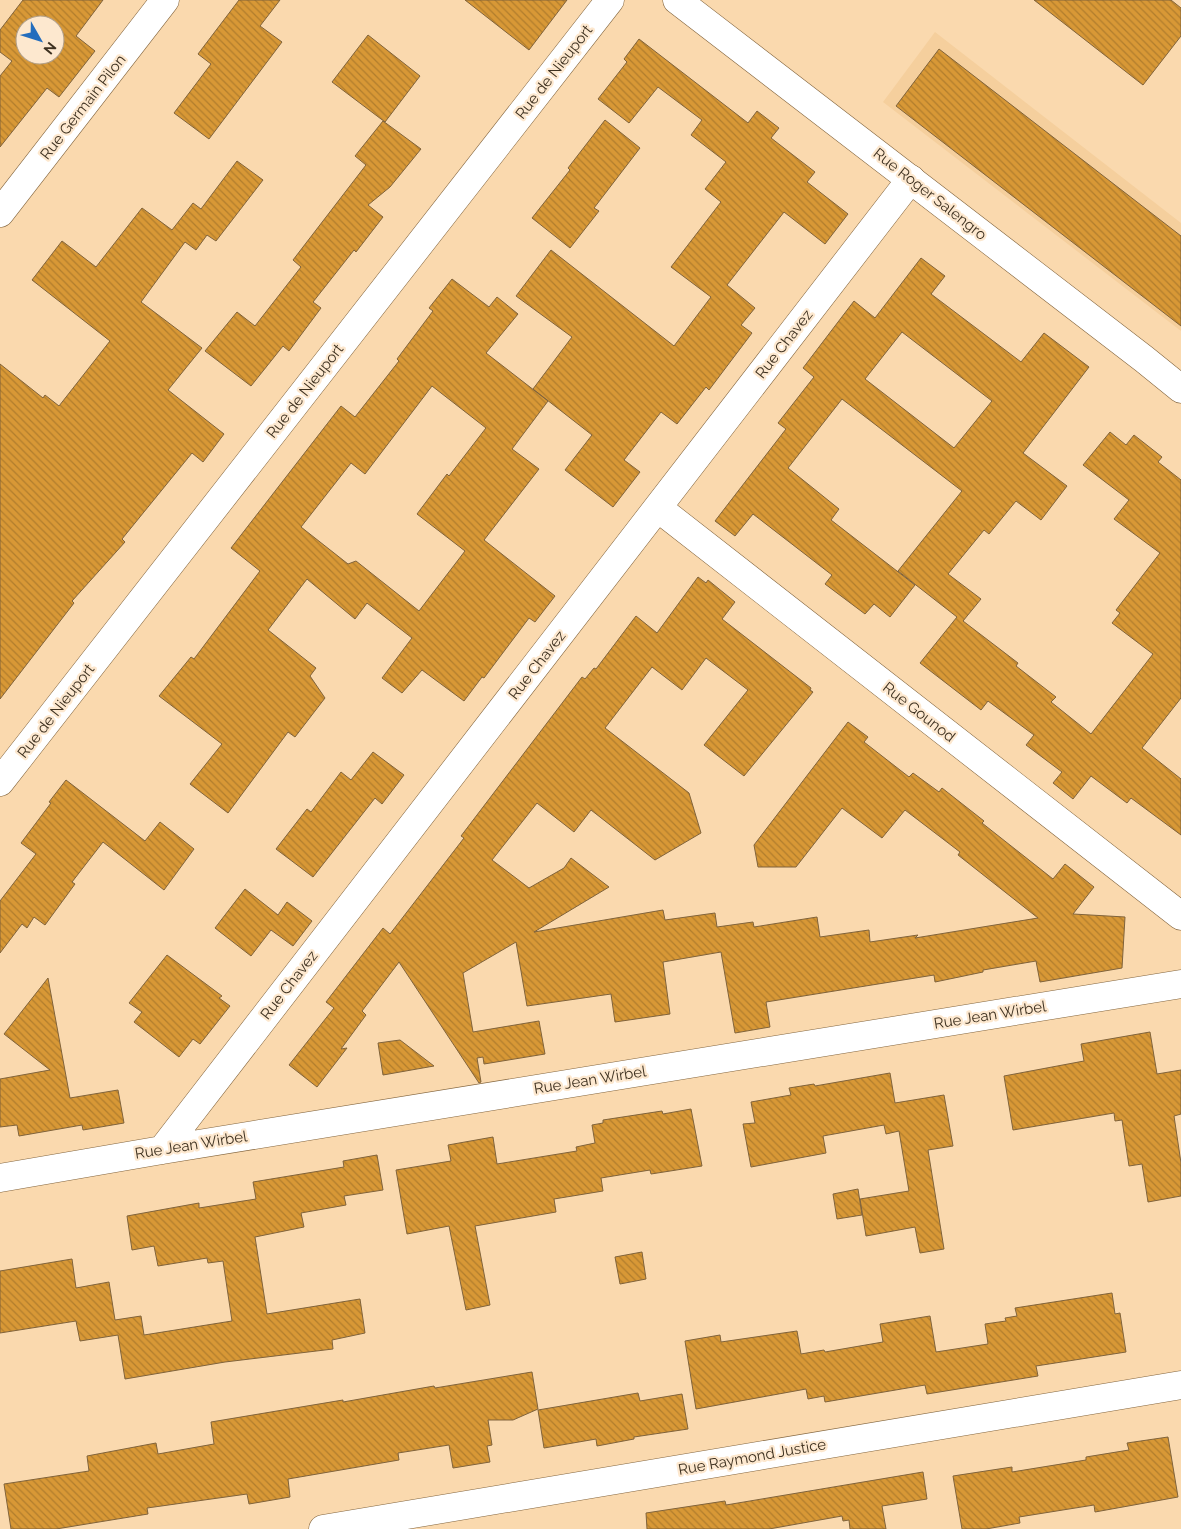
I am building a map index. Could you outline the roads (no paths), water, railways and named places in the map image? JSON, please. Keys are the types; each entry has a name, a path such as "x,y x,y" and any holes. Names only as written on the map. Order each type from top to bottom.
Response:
{"street":[{"name":"Rue Germain Pilon","path":"0,214 165,0"},
{"name":"Rue de Nieuport","path":"0,782 610,0"},
{"name":"Rue Roger Salengro","path":"677,0 911,179 1181,390"},
{"name":"Rue Chavez","path":"162,1150 911,179"},
{"name":"Rue Gounod","path":"658,508 1181,916"},
{"name":"Rue Jean Wirbel","path":"0,1178 1181,984"},
{"name":"Rue Raymond Justice","path":"323,1529 1181,1385"}]}
